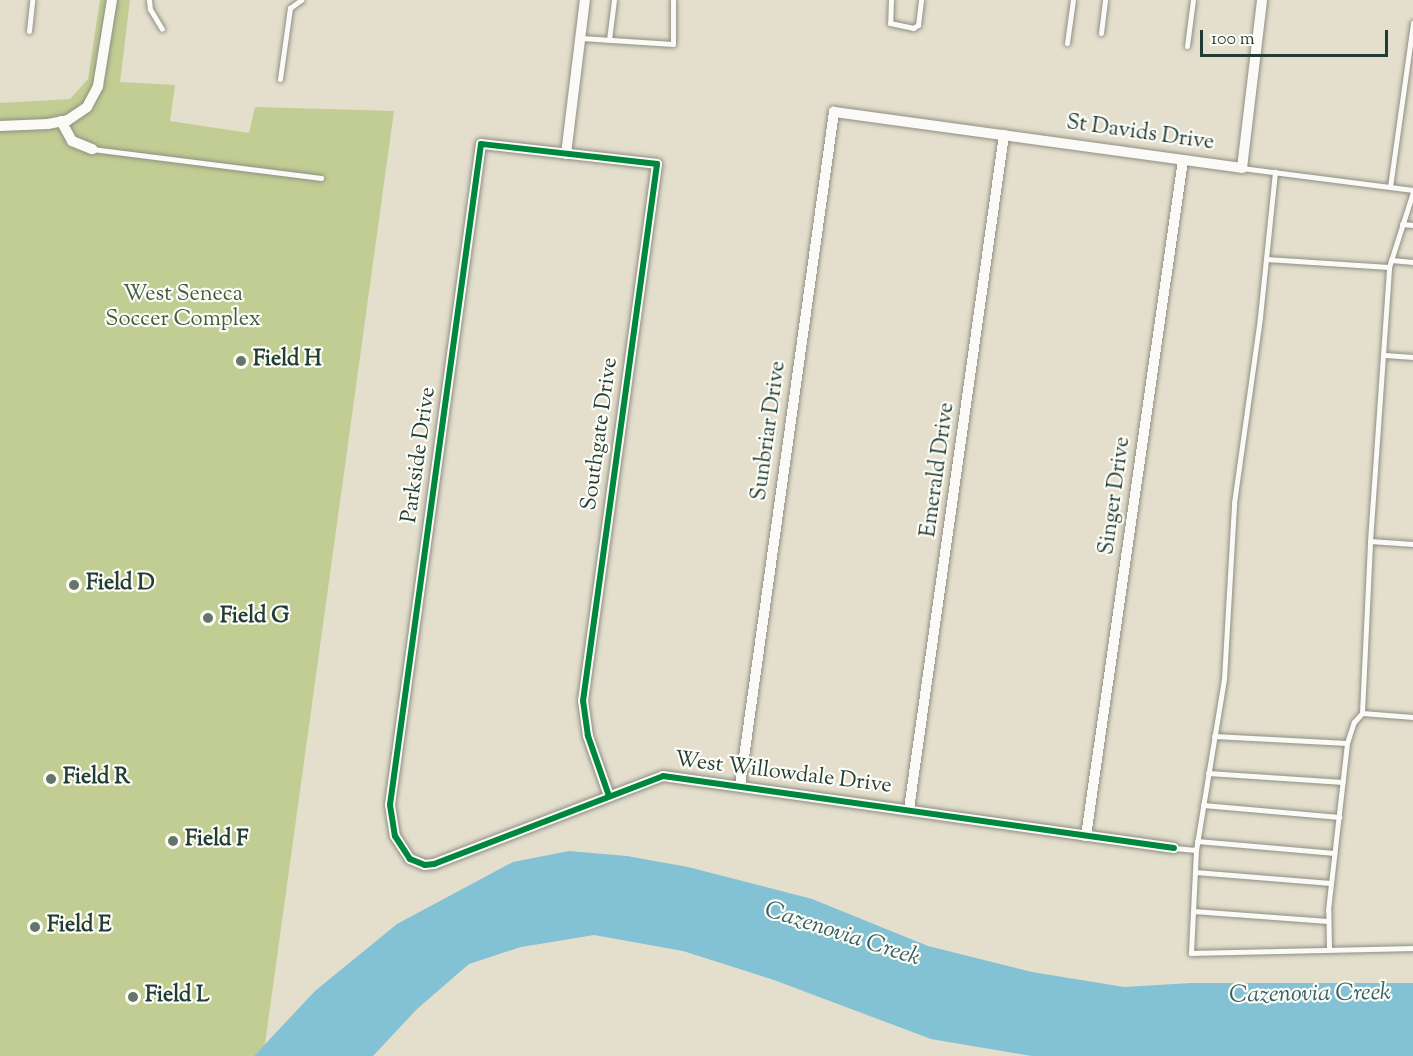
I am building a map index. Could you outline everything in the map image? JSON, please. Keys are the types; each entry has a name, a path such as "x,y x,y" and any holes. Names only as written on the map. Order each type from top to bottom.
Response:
{"street":[{"path":"0,126 61,122 68,120 87,106 98,86 112,0"},
{"path":"566,154 585,0"},
{"name":"St Davids Drive","path":"866,116 1242,168 1262,0"},
{"name":"Sunbriar Drive","path":"740,786 834,112 866,116"},
{"path":"61,122 72,141 92,149"},
{"name":"Emerald Drive","path":"909,809 1004,135"},
{"name":"Parkside Drive","path":"404,852 395,836 390,805 481,144 566,154"},
{"name":"Southgate Drive","path":"566,154 657,164 583,701 588,736 609,796"},
{"name":"Singer Drive","path":"1086,837 1183,160"},
{"name":"West Willowdale Drive","path":"404,852 417,863 434,864 663,776 1174,848"}],"lane":[{"path":"28,31 32,0"},
{"path":"149,0 150,9 162,29"},
{"path":"280,79 290,8 301,0"},
{"path":"609,40 614,0"},
{"path":"580,38 673,44 673,0"},
{"path":"891,0 890,23 913,28 918,25 921,0"},
{"path":"1067,43 1073,0"},
{"path":"1101,33 1105,0"},
{"path":"1187,46 1193,0"},
{"path":"1390,187 1413,23"},
{"path":"92,149 321,178"},
{"path":"1242,168 1413,191 1389,267 1385,355 1370,541 1362,713 1354,722 1347,743 1331,883 1328,921 1329,949"},
{"path":"1275,172 1234,503 1224,679 1196,850 1191,953 1413,948"},
{"path":"1402,224 1413,225"},
{"path":"1266,259 1389,267"},
{"path":"1391,260 1413,262"},
{"path":"1385,355 1413,357"},
{"path":"1370,541 1413,544"},
{"path":"1362,713 1413,717"},
{"path":"1214,736 1347,743"},
{"path":"1209,773 1343,782"},
{"path":"1203,805 1338,817"},
{"path":"1197,841 1334,854"},
{"path":"1174,848 1196,850"},
{"path":"1195,872 1331,883"},
{"path":"1193,911 1328,921"}],"green space":[{"name":"West Seneca Soccer Complex","path":"100,0 130,0 120,82 175,85 170,121 249,133 255,107 394,111 265,1044 254,1056 0,1056 0,103 70,99 88,79"}],"water":[{"name":"Cazenovia Creek","path":"569,851 627,856 688,867 812,899 928,946 1032,972 1124,987 1191,983 1413,983 1413,1056 1032,1056 931,1039 774,980 683,951 594,935 521,947 469,964 417,1009 373,1056 254,1056 315,991 397,924 513,862"}],"cycle path":[{"path":"609,796 588,736 583,701 657,164 481,144 390,805 395,836 410,859 425,865 434,864 663,776 1174,848"}],"place":[{"name":"Field H","path":"241,361"},
{"name":"Field D","path":"74,585"},
{"name":"Field G","path":"208,618"},
{"name":"Field R","path":"51,779"},
{"name":"Field F","path":"173,841"},
{"name":"Field E","path":"35,927"},
{"name":"Field L","path":"133,997"}]}
